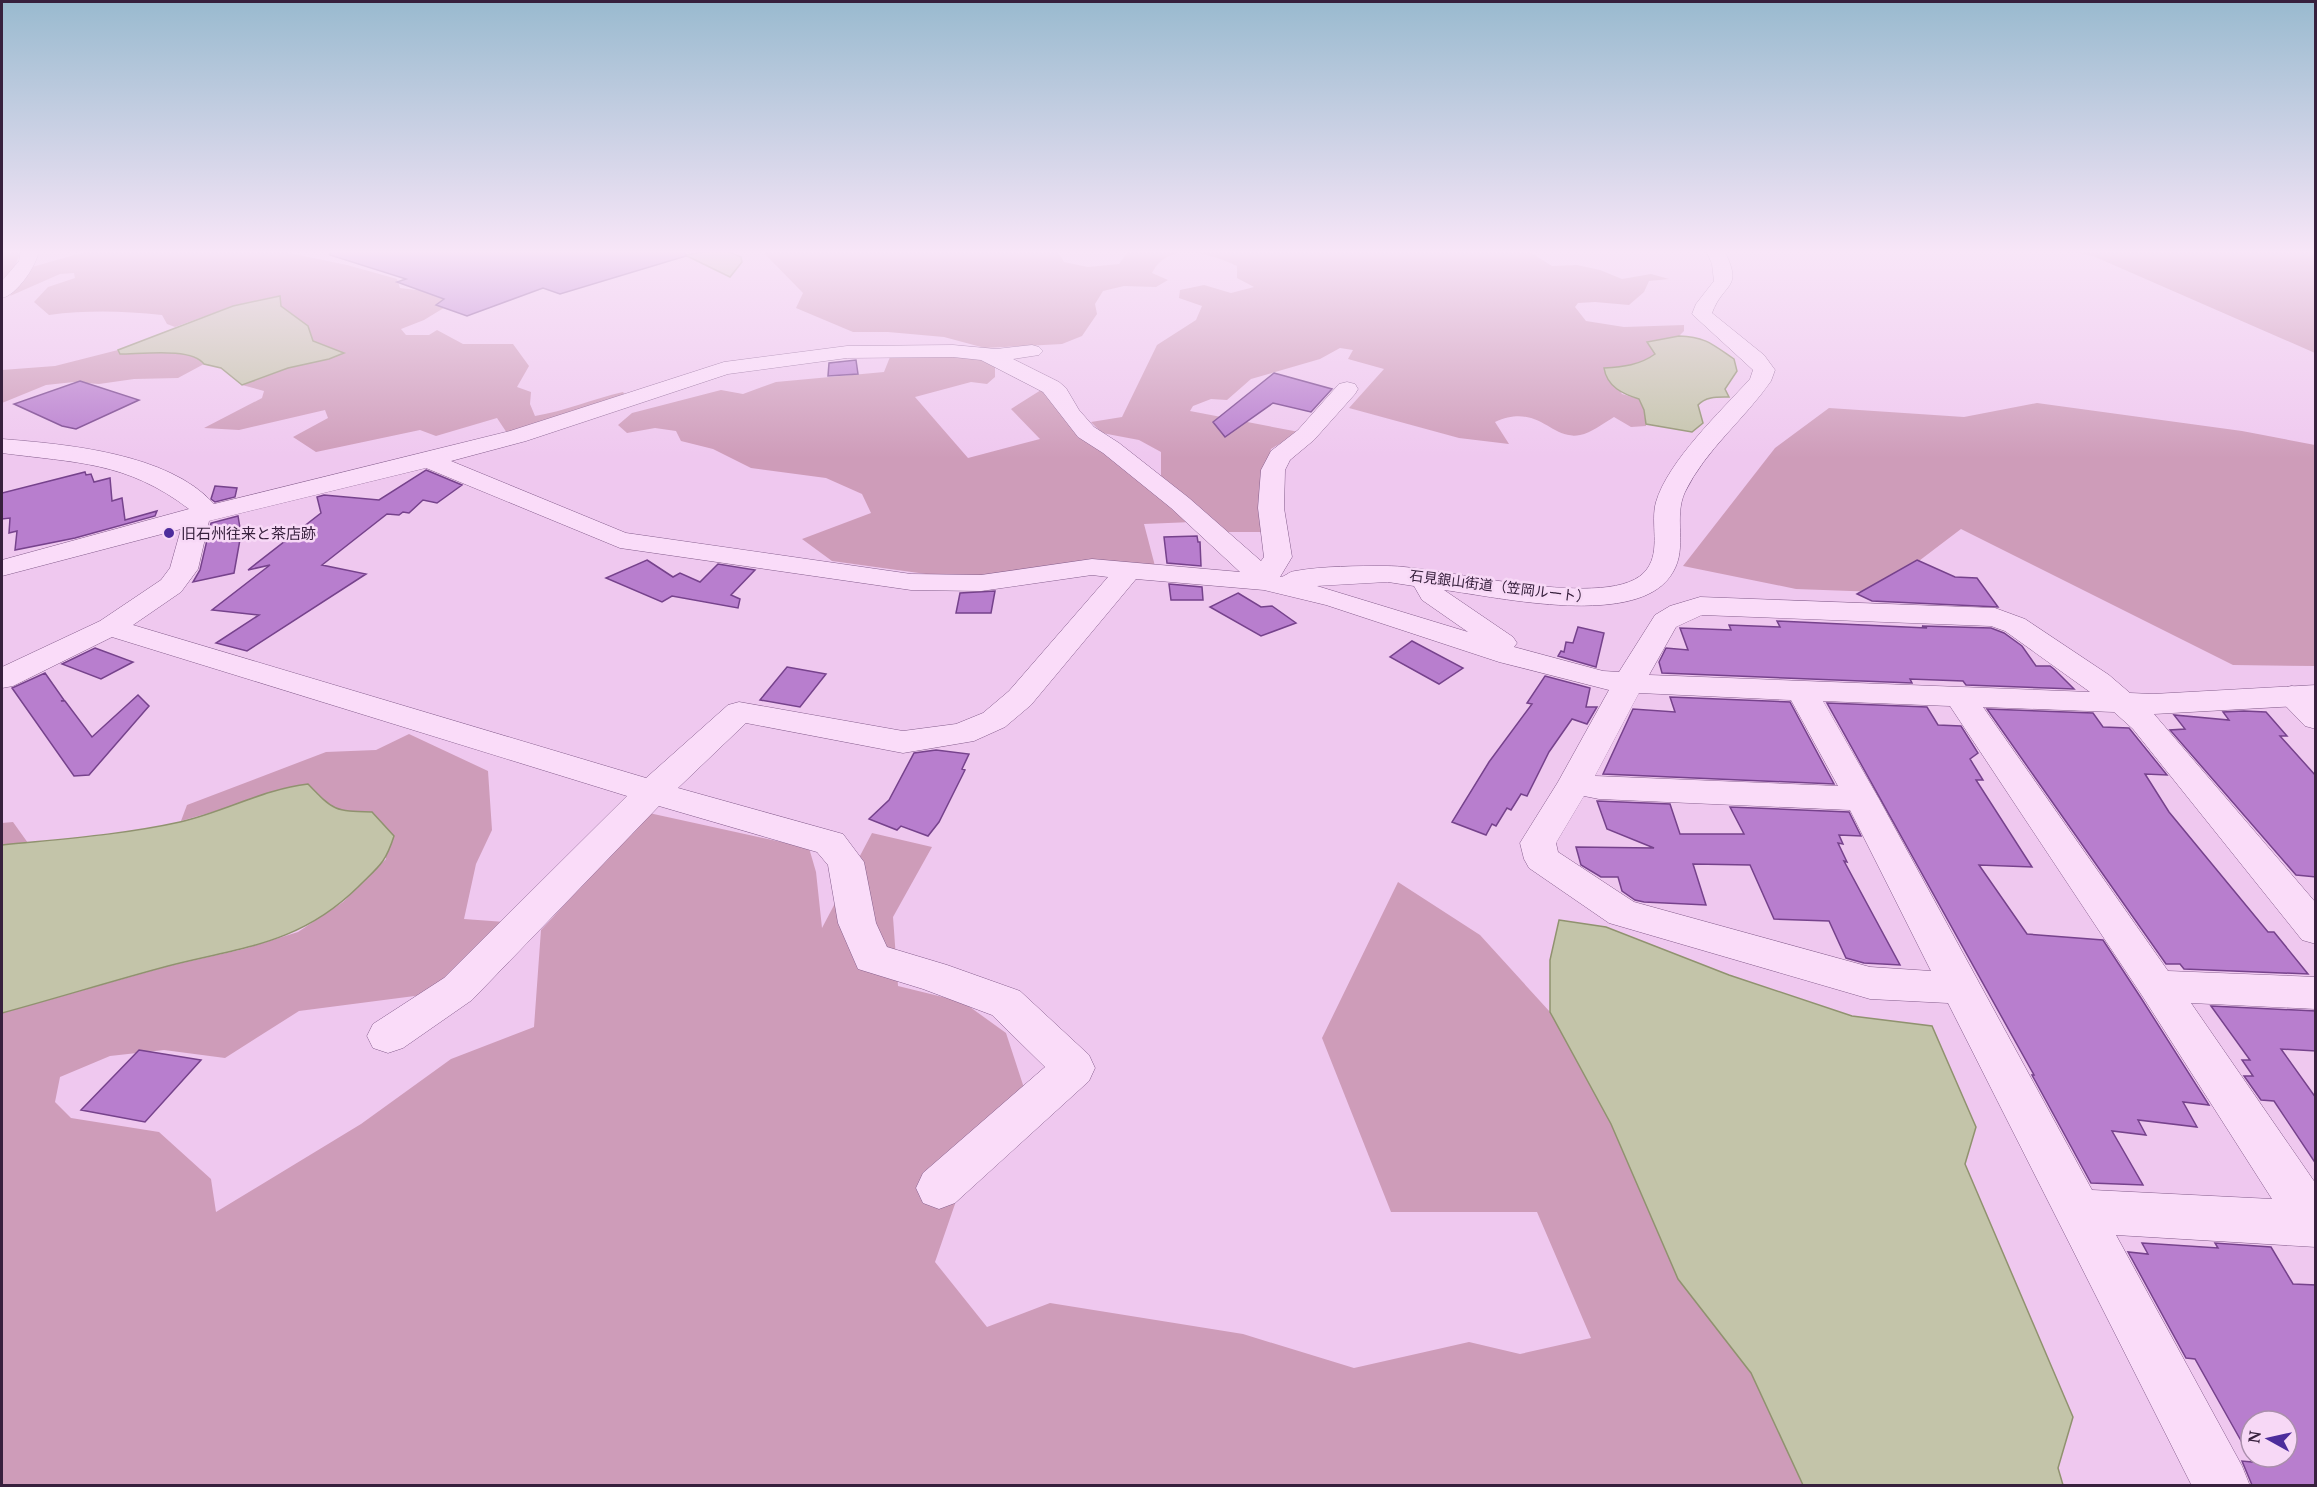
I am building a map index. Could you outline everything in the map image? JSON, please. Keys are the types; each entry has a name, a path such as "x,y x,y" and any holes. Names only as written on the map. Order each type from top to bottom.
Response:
{"street":[{"name":"石見銀山街道（笠岡ルート）","path":"1264,582 1370,574 1425,578 1577,598 1603,598 1636,589 1655,576 1665,561 1667,508 1671,494 1695,458 1760,381 1764,370 1756,360 1708,319"},
{"path":"2,568 518,436 724,369 788,358 847,352 953,351 988,355 1032,351"},
{"path":"988,355 1051,387 1058,393 1069,413 1086,432 1111,448 1180,503 1256,571 1264,582"},
{"path":"1264,582 1278,557 1271,508 1273,470 1280,456 1306,435 1347,389"},
{"path":"2,446 89,457 130,467 163,480 203,507 197,517 184,569 171,586 110,627 2,679"},
{"path":"430,459 436,464 620,540 911,582 981,583 1092,567 1264,582 1335,599 1510,656 1604,680 1802,691 2153,704 2304,695 2316,719"},
{"path":"388,1036 458,989 651,792 739,712 903,742 962,734 994,720 1020,698 1129,570"},
{"path":"1425,578 1432,594 1502,643 1510,656"},
{"path":"1960,988 1870,983 1622,913 1542,859 1538,843 1575,782 1628,683 1665,621 1680,612 1700,606 1995,617 2015,625 2125,703 2144,722 2316,930"},
{"path":"110,627 651,792 830,843 846,862 857,923 872,958 933,976 1006,1003 1074,1068 939,1188"},
{"path":"1802,691 1862,799 2222,1485"},
{"path":"1960,697 2157,986 2315,1224"},
{"path":"1575,782 1599,788 1862,799"},
{"path":"2157,986 2316,993"},
{"path":"2079,1211 2315,1224"}],"shaded area":[{"path":"164,319 196,319 175,327 167,324"},
{"path":"198,319 299,319 308,326 313,341 344,353 329,359 288,368 242,385 221,368 204,364 189,355 178,353 120,354 118,350"},
{"path":"299,319 425,319 401,329 406,335 429,335 437,330 463,344 513,344 529,366 517,387 531,392 530,404 535,416 623,392 626,396 507,433 497,418 436,436 420,430 316,452 293,437 328,418 325,410 239,430 204,428 262,398 264,391 242,385 288,368 329,359 343,353 313,341 308,326"},
{"path":"823,319 1093,319 1082,336 1062,344 985,348 944,337 888,332 853,332"},
{"path":"1585,319 1624,327 1684,325 1684,331 1679,336 1647,342 1655,354 1643,361 1604,368 1622,394 1639,399 1644,410 1646,426 1631,427 1614,417 1589,432 1570,435 1561,433 1534,419 1523,416 1510,417 1495,422 1509,444 1459,438 1349,408 1384,369 1348,359 1353,350 1340,348 1320,359 1251,379 1227,400 1211,399 1193,406 1190,411 1299,432 1271,449 1265,484 1265,532 1227,532 1161,479 1161,452 1139,440 1102,433 1091,422 1122,417 1157,345 1196,320"},
{"path":"2238,319 2315,319 2315,353"},
{"path":"1679,336 1696,338 1714,345 1734,359 1737,371 1725,389 1729,397 1708,399 1698,405 1703,423 1692,432 1646,424 1644,410 1639,399 1627,395 1612,385 1604,368 1643,361 1655,354 1647,342"},
{"path":"118,350 120,354 178,353 189,355 204,364 178,378 134,379 99,384 74,382 46,385 2,403 2,370 55,366"},
{"path":"972,355 995,364 995,377 987,384 971,382 915,397 968,458 1040,439 1011,409 1041,390 1192,522 1144,524 1155,566 984,576 926,574 832,561 802,539 871,513 862,494 826,478 751,468 713,449 681,441 676,431 655,428 627,433 618,425 632,413 721,390 743,394 776,382 884,372 890,357"},
{"path":"2037,403 2242,431 2315,445 2315,666 2233,665 1961,529 1878,592 1796,589 1683,566 1775,448 1829,408 1964,417"},
{"path":"409,734 488,771 492,830 476,864 464,919 505,922 430,994 299,1011 225,1058 164,1050 110,1056 60,1077 55,1102 71,1118 159,1132 211,1179 216,1212 361,1124 451,1059 534,1027 541,930 649,813 809,848 816,872 822,928 872,833 932,847 893,917 898,986 963,1002 1006,1033 1027,1097 965,1175 935,1262 987,1327 1050,1303 1243,1334 1354,1368 1469,1342 1520,1354 1591,1338 1537,1212 1391,1212 1322,1038 1398,882 1480,935 1550,1012 1611,1124 1678,1279 1751,1373 1803,1485 2,1486 2,1013 169,966 244,949 298,932 343,902 386,859 372,812 336,808 308,784 181,821 187,805 326,752 376,750"},
{"path":"308,784 336,808 372,812 394,836 388,853 380,864 336,906 314,921 269,941 168,966 2,1013 2,845 91,836 180,822 276,791"},
{"path":"13,822 28,843 2,845 2,823"},
{"path":"1559,920 1606,927 1729,975 1852,1016 1932,1026 1976,1127 1965,1164 2073,1417 2058,1468 2063,1485 1803,1485 1751,1373 1678,1279 1611,1124 1550,1012 1550,960"}],"building":[{"path":"856,360 858,374 828,376 829,363"},
{"path":"1274,373 1332,389 1311,412 1273,403 1225,437 1213,422"},
{"path":"80,381 139,400 76,429 62,426 14,404"},
{"path":"426,470 462,485 437,503 423,500 409,513 387,514 322,565 366,574 247,651 216,643 259,615 212,610 270,565 248,570 321,513 317,497 324,495 379,500"},
{"path":"85,472 86,475 91,474 94,482 110,478 112,501 122,498 125,520 157,511 155,516 75,538 15,550 17,531 9,533 10,518 2,519 2,493"},
{"path":"215,486 237,488 235,497 215,502 211,499"},
{"path":"238,516 241,534 234,573 193,582 200,570 211,523"},
{"path":"1197,536 1200,542 1201,566 1167,563 1164,537"},
{"path":"647,560 673,577 680,573 700,582 718,564 755,570 731,595 740,599 738,608 672,596 662,602 606,578"},
{"path":"1917,560 1955,577 1977,578 1998,607 1872,601 1857,594"},
{"path":"1169,584 1202,587 1203,600 1171,600"},
{"path":"995,591 991,613 956,613 960,593"},
{"path":"1238,593 1261,607 1272,606 1296,623 1261,636 1210,607"},
{"path":"1777,621 1927,628 1922,626 1991,628 2004,633 2022,646 2036,666 2050,666 2074,689 1966,685 1963,681 1910,679 1912,683 1662,673 1659,662 1666,648 1688,650 1680,628 1731,630 1729,625 1780,627"},
{"path":"1578,627 1604,633 1596,667 1558,656 1561,651 1564,652 1566,642 1573,643"},
{"path":"1412,641 1463,668 1439,684 1390,657"},
{"path":"95,648 133,662 101,679 62,664"},
{"path":"787,667 826,674 800,707 760,700"},
{"path":"45,673 64,700 61,701 65,701 92,737 138,695 149,706 89,775 74,776 12,688"},
{"path":"1545,676 1590,688 1586,707 1597,707 1587,724 1572,719 1549,752 1527,796 1521,794 1511,810 1507,808 1496,826 1492,824 1486,835 1452,822 1489,762 1532,704 1527,703"},
{"path":"1670,697 1790,702 1834,784 1603,774 1633,709 1675,712"},
{"path":"1827,703 1927,707 1938,725 1961,726 1978,753 1970,759 1983,780 1976,780 2032,867 1979,865 2027,934 2103,940 2209,1105 2183,1102 2197,1127 2138,1120 2146,1135 2112,1131 2143,1185 2091,1183 2032,1075 2034,1075"},
{"path":"1987,709 2093,713 2103,727 2129,728 2167,775 2145,774 2169,812 2268,932 2274,932 2308,974 2184,969 2180,964 2166,964"},
{"path":"2223,712 2266,712 2287,736 2280,736 2316,776 2316,877 2296,875 2170,730 2185,729 2174,715 2229,720"},
{"path":"936,750 969,754 962,769 965,770 939,822 928,836 901,826 897,830 869,819 889,800 914,753"},
{"path":"1597,801 1670,804 1680,834 1744,834 1730,807 1849,812 1861,836 1839,835 1843,844 1838,843 1847,862 1844,861 1900,965 1864,963 1846,958 1829,921 1774,919 1750,865 1693,864 1706,905 1635,900 1622,891 1618,877 1601,877 1581,865 1576,847 1654,848 1607,829"},
{"path":"2211,1006 2316,1011 2316,1051 2281,1049 2316,1098 2316,1164 2274,1101 2261,1100 2244,1076 2253,1076 2242,1060 2250,1060"},
{"path":"139,1050 201,1060 145,1122 81,1110"},
{"path":"2142,1243 2218,1248 2215,1243 2271,1247 2293,1284 2316,1285 2316,1485 2252,1485 2245,1469 2299,1469 2299,1409 2239,1409 2239,1437 2195,1359 2186,1358 2128,1252 2148,1254"}],"place":[{"name":"旧石州往来と茶店跡","path":"169,533"}]}
